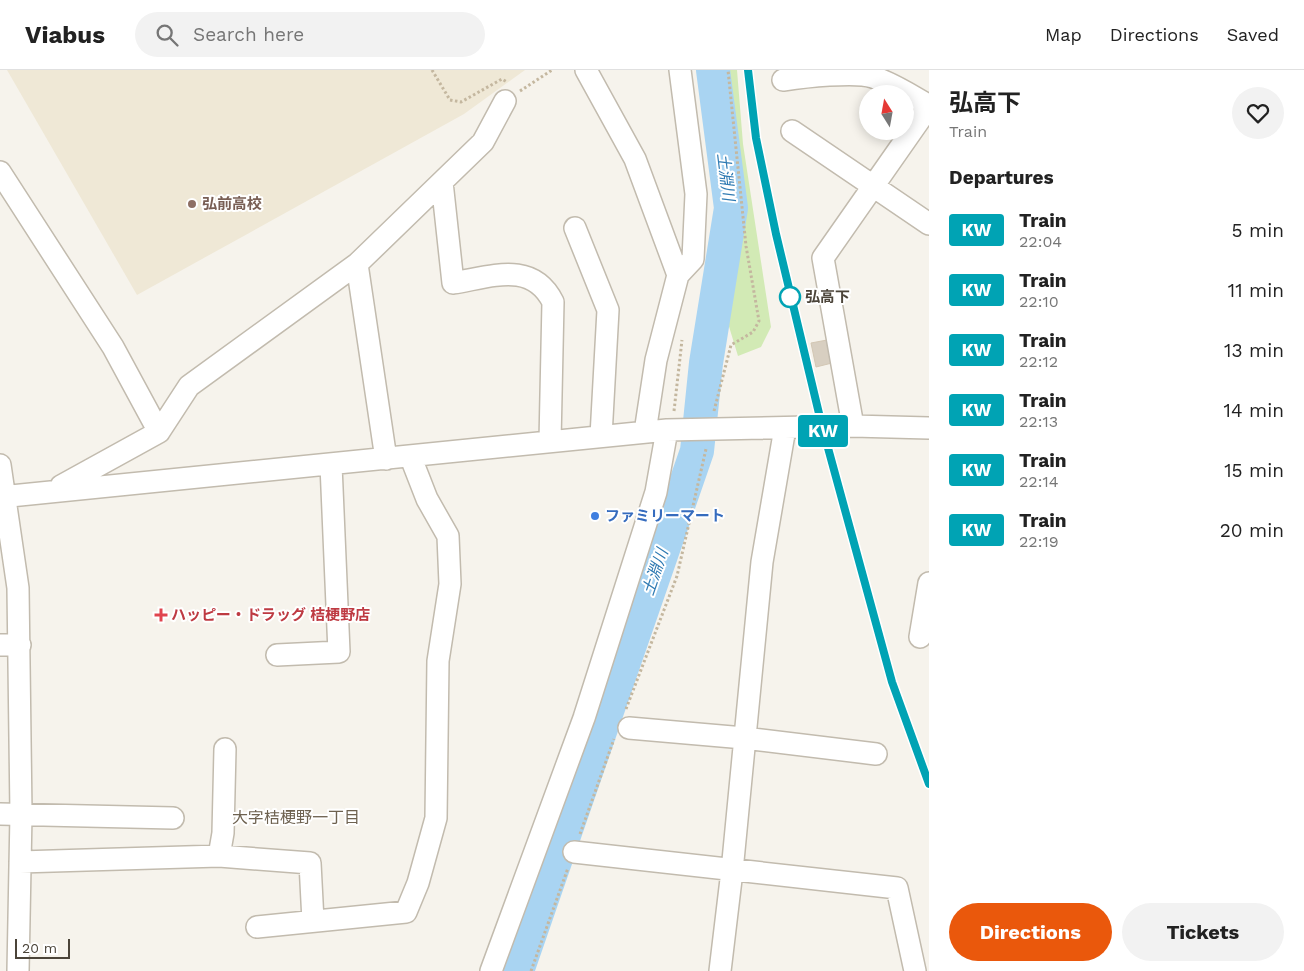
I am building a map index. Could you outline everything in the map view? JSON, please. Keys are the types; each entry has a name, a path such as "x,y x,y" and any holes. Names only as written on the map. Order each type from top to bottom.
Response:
{"street":[{"path":"586,70 635,159 678,274"},
{"path":"646,432 656,360 678,274 693,259 696,194 680,70"},
{"path":"783,80 819,75 872,76 927,104 923,115 823,258 853,426"},
{"path":"52,491 159,432 189,386 357,264 483,142 512,96"},
{"path":"792,131 929,224"},
{"path":"0,172 113,347 159,432"},
{"path":"442,182 454,282 519,274 546,289 553,302 550,441"},
{"path":"575,228 608,310 600,436"},
{"path":"357,264 386,459"},
{"path":"3,497 411,458 550,441 646,432 853,426 929,428"},
{"path":"720,971 732,871 762,562 785,428"},
{"path":"492,971 584,718 656,492 673,430"},
{"path":"257,927 406,912 418,883 436,818 438,662 450,584 448,536 427,499 411,458"},
{"path":"277,656 339,652 331,465"},
{"path":"0,466 3,497 18,588 10,645 21,814 18,971"},
{"path":"920,637 929,583"},
{"path":"623,724 876,754"},
{"path":"220,856 223,833 225,749"},
{"path":"0,814 173,818"},
{"path":"574,852 897,888 915,971"},
{"path":"20,862 209,858 220,856 310,863 313,922"}],"path":[{"path":"432,70 450,100 461,102 502,79 512,96 552,70"},
{"path":"531,971 677,576 731,345 753,332 759,321 746,246 728,70"}],"shaded area":[{"name":"弘前高校","path":"7,70 525,70 464,114 137,295"}],"green space":[{"path":"724,70 737,70 743,144 771,327 761,347 738,356 727,320 736,197"}],"building":[{"path":"827,340 832,363 816,367 811,343"}],"waterway":[{"name":"土淵川","path":"517,971 697,451 706,363 731,208 713,70"}],"railway":[{"path":"748,70 756,138 776,234 822,427 892,682 929,784"}],"train":[{"name":"KW","path":"748,70 756,138 788,291 822,426 892,682 929,784"}],"place":[{"name":"弘前高校","path":"192,204"},
{"name":"弘高下","path":"790,297"},
{"name":"ファミリーマート","path":"595,516"},
{"name":"ハッピー・ドラッグ 桔梗野店","path":"161,615"}],"district":[{"name":"大字桔梗野一丁目","path":"296,817"}]}
